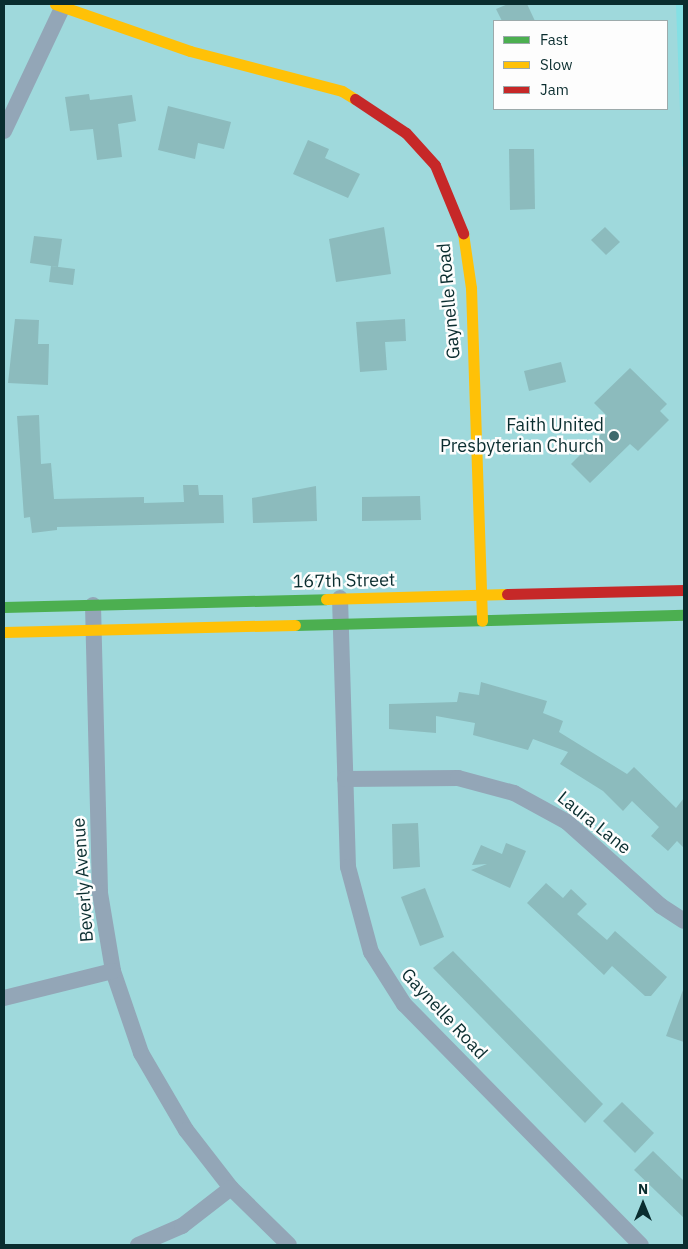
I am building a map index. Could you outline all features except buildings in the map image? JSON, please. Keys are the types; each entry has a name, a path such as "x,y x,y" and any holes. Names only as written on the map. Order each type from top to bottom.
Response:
{"main road":[{"name":"Gaynelle Road","path":"60,5 190,51 342,91 406,133 435,165 462,225 471,288 482,621"},
{"name":"167th Street","path":"4,607 684,590"},
{"path":"4,632 482,621 684,614"}],"street":[{"path":"4,131 60,5"},
{"name":"Gaynelle Road","path":"340,598 339,624 345,779 352,894 379,970 404,1004 641,1245"},
{"name":"Beverly Avenue","path":"93,605 92,630 100,893 113,971 141,1053 186,1130 231,1188 289,1245"},
{"name":"Laura Lane","path":"345,779 458,778 514,794 567,822 661,906 684,921"},
{"path":"4,998 113,971"},
{"path":"138,1245 182,1226 231,1188"}],"shaded area":[{"path":"676,4 684,4 684,168 682,166"}],"traffic: fast":[{"path":"4,607 326,599"},
{"path":"295,625 684,615"}],"traffic: slow":[{"path":"55,4 190,51 342,91 355,99"},
{"path":"463,233 471,288 482,621"},
{"path":"326,599 507,594"},
{"path":"4,632 295,625"}],"traffic: jam":[{"path":"355,99 406,133 435,165 463,233"},
{"path":"507,594 684,590"}],"place":[{"name":"Faith United Presbyterian Church","path":"614,436"}]}
